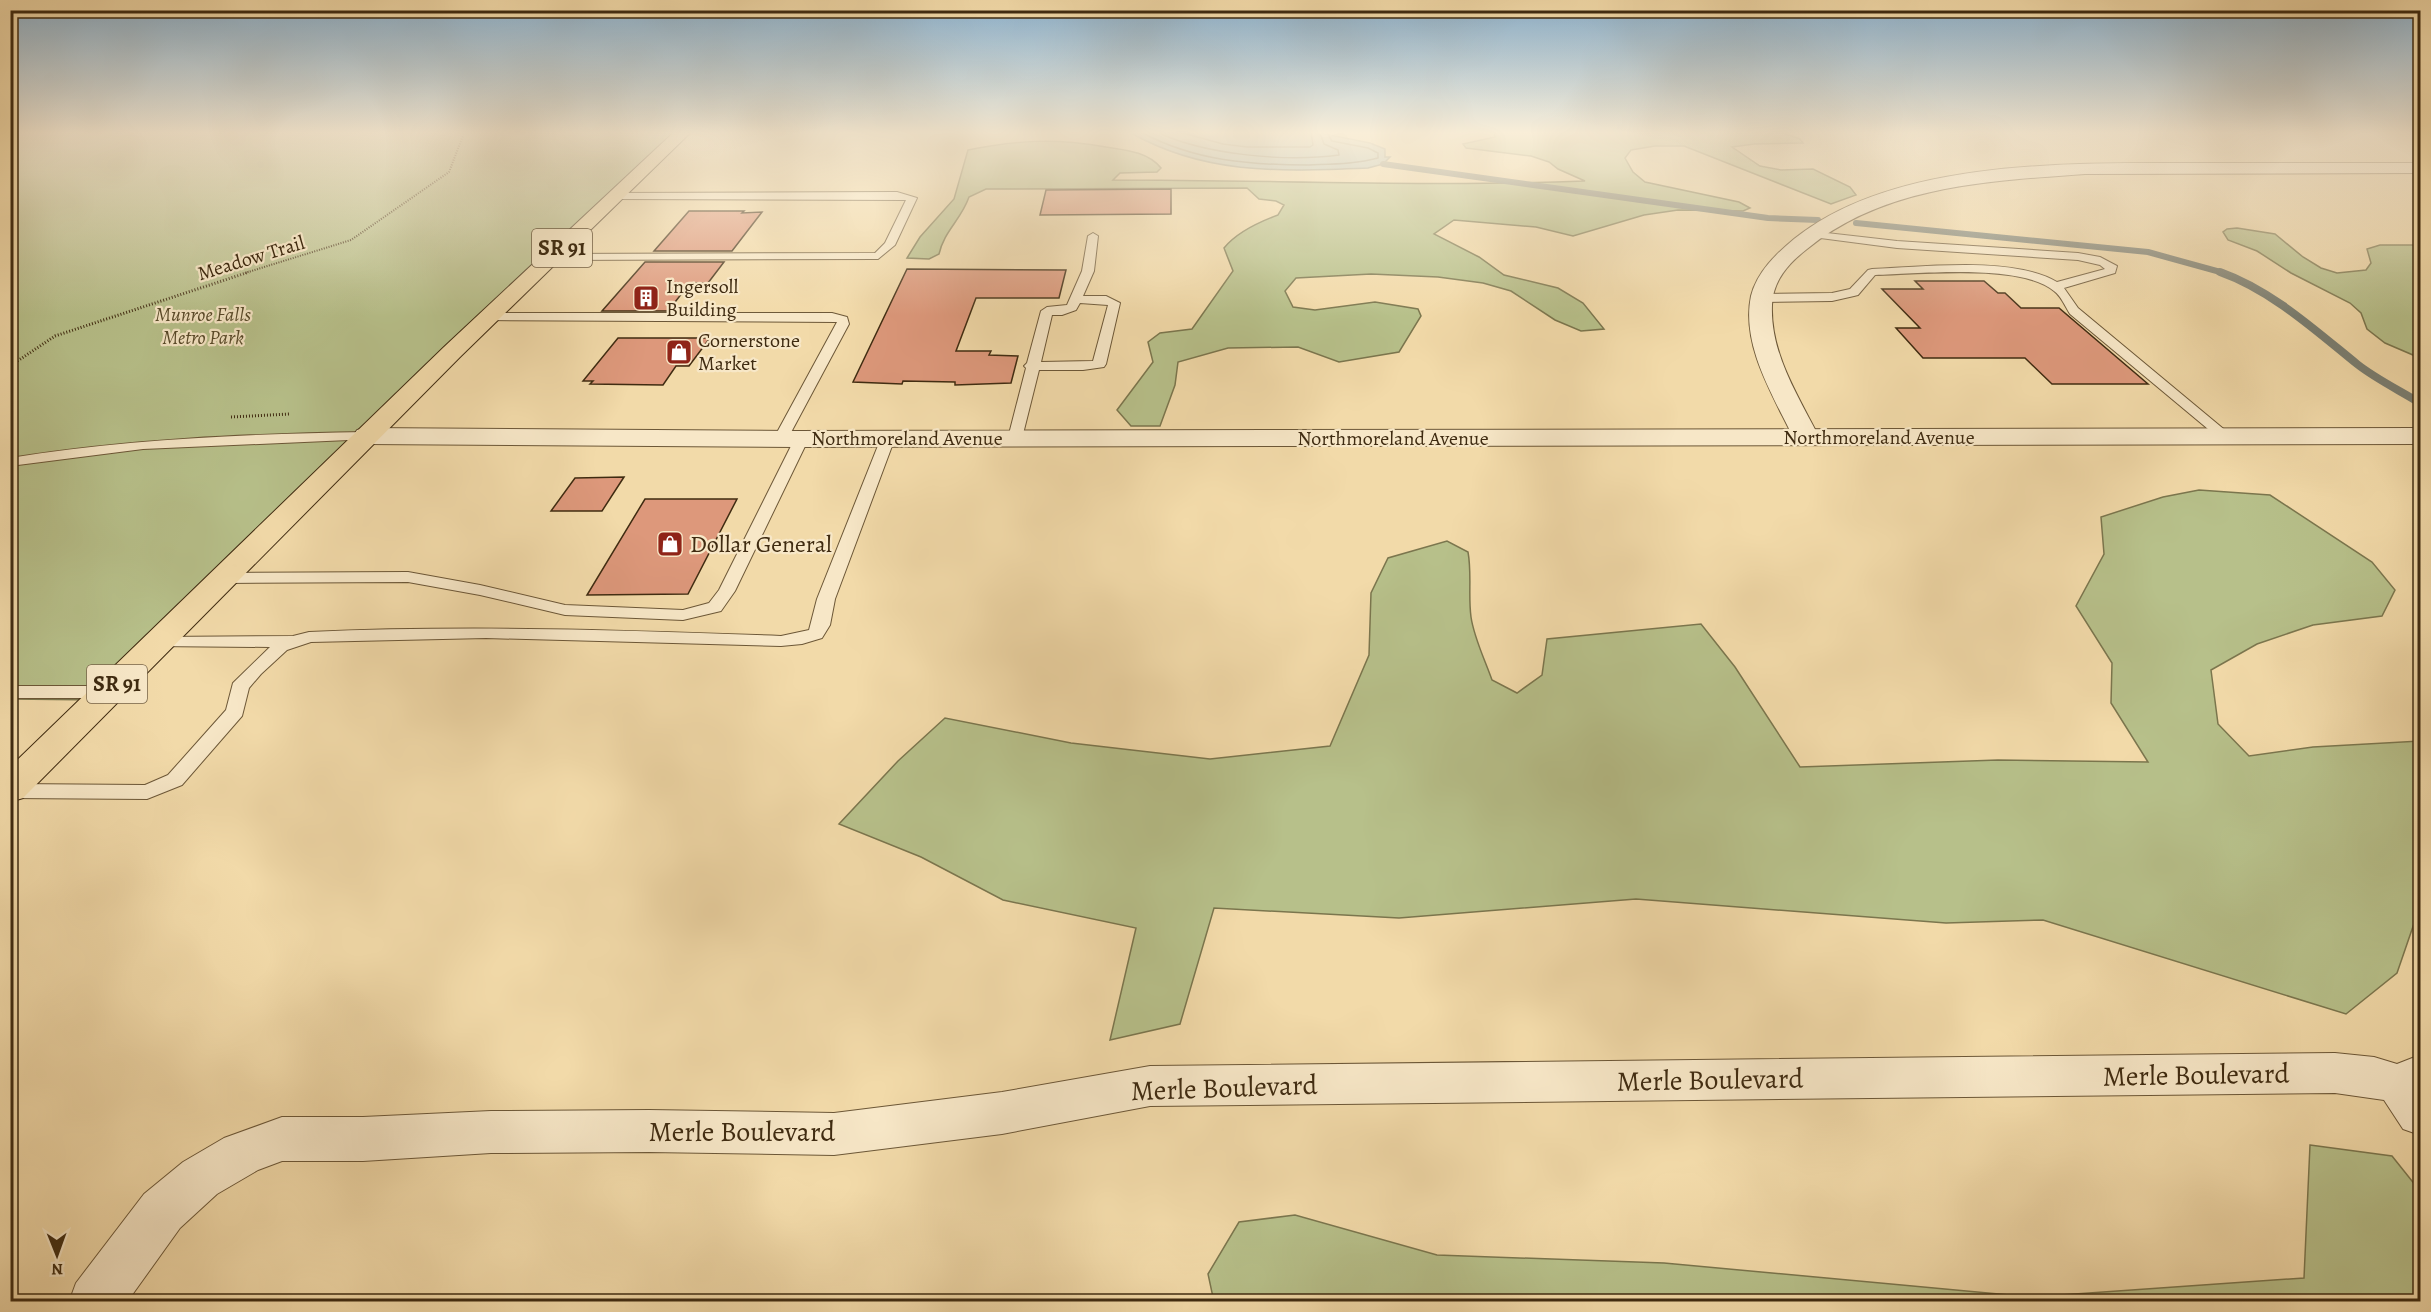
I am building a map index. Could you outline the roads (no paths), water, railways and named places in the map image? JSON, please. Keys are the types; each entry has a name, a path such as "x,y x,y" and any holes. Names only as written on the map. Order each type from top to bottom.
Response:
{"main road":[{"name":"SR 91","path":"10,790 366,436 617,196"}],"street":[{"path":"1806,437 1763,340 1760,317 1762,298 1775,267 1809,234 1851,211 1900,194"},
{"name":"Northmoreland Avenue","path":"366,436 1015,438 2421,436"},
{"name":"Merle Boulevard","path":"95,1302 162,1212 200,1178 242,1154 282,1139 363,1139 503,1132 834,1134 1002,1113 1150,1086 2335,1073 2374,1077 2414,1091"}],"lane":[{"path":"552,257 878,256 890,245 912,198 897,195 617,196"},
{"path":"1809,234 1874,258 2013,270 2057,286 2111,271 2111,266 2105,262 2086,258 1986,249 1874,258"},
{"path":"1015,438 1031,366 1047,311 1062,311 1072,307 1088,271 1093,236"},
{"path":"1762,298 1832,297 1854,292 1874,258"},
{"path":"2057,286 2074,311 2225,436"},
{"path":"1031,366 1099,364 1114,303 1106,300 1075,299"},
{"path":"224,578 408,578 480,590 565,610 683,615 715,607 727,591 843,320 832,317 489,316"},
{"path":"10,462 172,443 237,438 366,436"},
{"path":"159,642 293,641 344,635 500,633 781,641 802,639 816,634 821,625 826,599 888,438"},
{"path":"10,790 147,792 176,780 235,712 240,687 281,646 293,641"},
{"path":"10,692 110,692"}],"waterway":[{"path":"1599,194 1768,218 1818,220"},
{"path":"1856,223 2148,252 2224,273"},
{"path":"2220,272 2275,300 2364,369 2420,403"}],"place":[{"name":"Ingersoll Building","path":"646,298"},
{"name":"Cornerstone Market","path":"679,352"},
{"name":"Dollar General","path":"670,544"}],"park label":[{"name":"Munroe Falls Metro Park","path":"203,326"}]}
